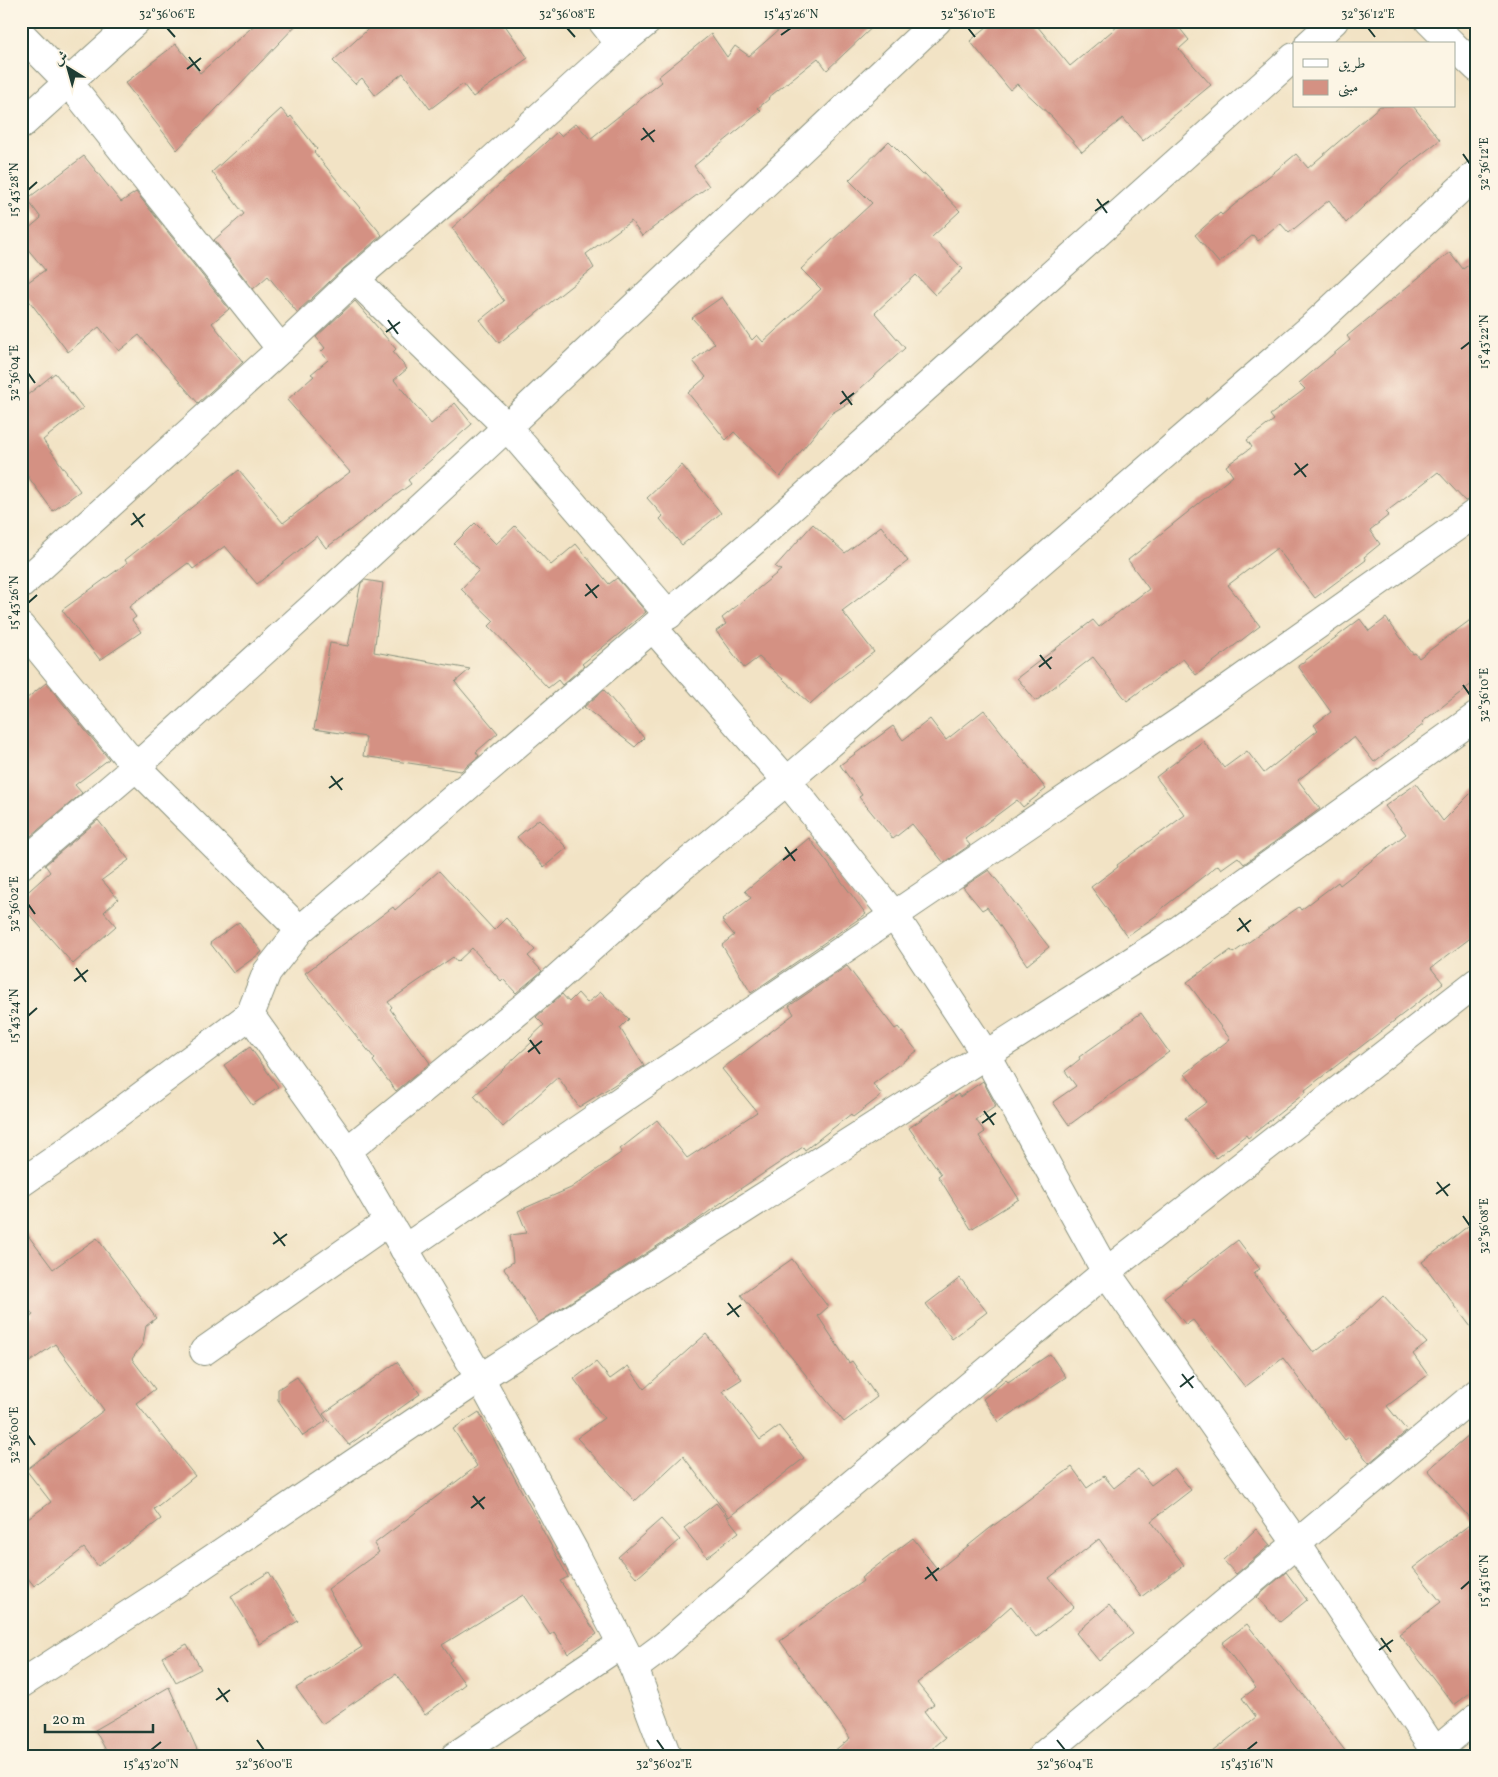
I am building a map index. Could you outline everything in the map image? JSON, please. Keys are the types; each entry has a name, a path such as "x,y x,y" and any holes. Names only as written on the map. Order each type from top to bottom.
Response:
{"street":[{"path":"21,126 136,21"},
{"path":"602,21 620,44"},
{"path":"21,585 356,279 648,21"},
{"path":"21,865 136,767 328,593 507,427 937,21"},
{"path":"1311,42 1334,21"},
{"path":"1429,21 1450,42"},
{"path":"21,34 69,83 281,349"},
{"path":"1456,48 1477,68"},
{"path":"21,1183 73,1147 250,1015 267,972 300,930 769,528 1293,58"},
{"path":"346,1151 537,996 677,871 787,781 1312,327 1477,173"},
{"path":"356,279 507,427 894,915 986,1055 1106,1272 1298,1544 1434,1754 1477,1717"},
{"path":"404,1249 1198,710 1477,512"},
{"path":"21,627 136,767 300,930"},
{"path":"21,1684 157,1596 480,1378 1162,942 1477,716"},
{"path":"634,1668 665,1645 798,1529 1106,1272 1477,982"},
{"path":"250,1015 346,1151 480,1378 575,1553 634,1668 667,1756"},
{"path":"204,1352 388,1222"},
{"path":"1042,1756 1477,1393"},
{"path":"454,1756 621,1644"}],"building":[{"path":"259,21 300,21 177,150 125,83 176,44 200,73"},
{"path":"377,21 502,21 528,58 473,97 463,84 430,109 403,73 375,95 362,78 355,84 333,61"},
{"path":"789,21 879,21 827,70 818,58 768,98 758,108 761,111 694,166 709,186 642,236 631,221 586,254 594,268 499,343 480,320 504,301 452,228 557,132 561,136 576,123 590,139 662,82 658,77 711,34 727,57 735,46 749,56"},
{"path":"994,21 1033,21 1070,66 1124,21 1174,21 1189,40 1179,49 1211,85 1143,141 1123,118 1082,152 1053,118 1017,84 1010,90 970,41"},
{"path":"1378,108 1415,108 1440,140 1404,168 1346,223 1329,200 1289,233 1280,223 1258,241 1253,235 1219,263 1195,235 1220,213 1222,215 1296,154 1308,168"},
{"path":"281,109 289,118 291,116 317,149 314,152 382,235 297,312 268,276 253,289 214,240 244,214 212,172"},
{"path":"889,141 923,175 925,174 960,211 932,237 963,269 935,295 916,275 875,313 905,348 850,398 852,401 832,413 780,477 734,432 726,440 688,393 706,377 693,361 715,343 692,318 722,297 752,340 757,335 763,342 821,289 801,269 872,203 849,180"},
{"path":"84,156 121,202 136,192 229,309 212,323 243,362 198,403 139,335 119,351 99,327 68,352 21,290 21,287 45,270 21,241 21,235 41,218 27,199"},
{"path":"1450,252 1463,269 1477,259 1477,497 1465,501 1438,472 1386,512 1389,515 1370,530 1380,544 1364,557 1366,560 1315,598 1277,548 1228,585 1260,626 1196,675 1183,659 1127,701 1093,657 1036,701 1017,678 1093,620 1099,627 1149,589 1128,560 1233,476 1226,466 1252,447 1247,440 1274,420 1270,415 1305,389 1299,383 1350,340 1347,336"},
{"path":"355,301 396,349 393,352 407,369 394,380 431,424 455,403 472,424 408,480 411,484 326,548 317,536 257,584 225,546 193,569 188,563 129,607 136,617 132,620 141,632 100,660 62,610 127,563 125,560 239,470 283,523 350,472 287,400 314,376 311,374 328,360 321,352 325,348 316,337"},
{"path":"55,373 83,408 43,440 80,491 53,511 21,467 21,400"},
{"path":"682,465 721,513 682,545 660,519 663,516 647,498"},
{"path":"475,523 496,544 515,526 551,565 576,544 609,584 617,578 646,612 582,664 584,666 562,685 558,680 548,688 489,626 494,621 461,589 479,570 454,544"},
{"path":"813,524 845,553 881,526 908,561 842,611 874,652 834,682 810,704 759,657 744,668 716,631 726,624 722,618 781,570 775,567"},
{"path":"365,580 383,583 374,652 470,669 455,682 498,733 476,752 479,756 461,771 363,756 366,737 314,729 330,643 348,646 361,583"},
{"path":"1477,615 1477,680 1374,762 1354,737 1298,780 1320,809 1244,864 1238,857 1221,869 1218,865 1160,910 1161,912 1127,936 1091,887 1118,867 1117,865 1185,815 1156,777 1203,741 1224,768 1247,751 1264,773 1318,730 1314,725 1331,712 1298,666 1360,619 1369,631 1386,618 1413,654 1415,653 1419,658"},
{"path":"46,683 109,759 75,785 82,793 25,841 21,837 21,703"},
{"path":"604,690 644,738 635,747 584,707"},
{"path":"984,710 1046,789 1023,807 1017,800 965,839 970,845 944,863 912,824 893,839 859,797 862,795 840,765 893,726 903,740 930,719 946,740"},
{"path":"1416,784 1443,821 1477,787 1477,933 1431,968 1443,983 1305,1090 1306,1092 1248,1138 1246,1135 1216,1158 1185,1118 1207,1102 1185,1074 1230,1039 1187,982 1231,950 1233,953 1299,907 1301,910 1338,882 1340,885 1406,834 1385,806"},
{"path":"539,819 567,848 544,867 517,837"},
{"path":"98,820 129,860 102,880 118,899 104,912 116,926 73,964 21,905 21,898 50,872 45,865"},
{"path":"809,838 866,914 751,993 722,945 734,935 722,920 751,898 745,891"},
{"path":"989,870 1049,947 1027,965 987,907 982,910 963,887"},
{"path":"439,871 494,930 506,918 535,950 528,956 542,971 516,993 503,979 501,981 472,948 457,962 453,957 388,1002 392,1007 390,1009 430,1063 396,1091 373,1061 375,1059 305,973 393,907 395,910"},
{"path":"239,922 262,952 233,973 210,943"},
{"path":"847,966 895,1029 898,1027 917,1051 873,1084 882,1095 853,1117 851,1114 805,1150 803,1147 696,1221 538,1323 504,1268 513,1262 510,1235 527,1233 518,1211 571,1188 622,1152 620,1149 657,1120 687,1158 757,1112 722,1069 794,1014 789,1006"},
{"path":"601,992 629,1019 620,1028 644,1066 579,1107 558,1077 503,1127 474,1096 532,1042 529,1039 544,1025 536,1017 562,994 569,1002 578,993 587,1003"},
{"path":"1141,1013 1169,1052 1069,1125 1053,1102 1076,1086 1065,1071 1080,1059 1079,1057"},
{"path":"250,1047 278,1087 252,1105 224,1065"},
{"path":"983,1081 996,1106 976,1120 985,1132 979,1136 1019,1199 971,1229 938,1176 941,1174 909,1128 958,1094 960,1097"},
{"path":"1477,1219 1477,1335 1422,1262"},
{"path":"21,1226 53,1269 97,1238 156,1318 146,1326 143,1343 132,1359 155,1389 136,1403 195,1476 154,1509 161,1519 98,1566 84,1548 34,1586 21,1569 21,1524 51,1502 26,1470 104,1410 55,1344 21,1368 21,1324 33,1315 21,1299"},
{"path":"1238,1240 1260,1269 1253,1273 1314,1353 1355,1322 1383,1295 1427,1343 1413,1354 1428,1375 1387,1406 1407,1431 1369,1463 1349,1437 1345,1440 1283,1358 1245,1387 1193,1320 1186,1325 1164,1297"},
{"path":"792,1259 828,1307 818,1316 849,1363 852,1361 877,1397 844,1422 741,1295"},
{"path":"960,1278 987,1312 952,1339 926,1304"},
{"path":"706,1334 742,1379 723,1391 760,1440 779,1426 804,1458 729,1517 683,1456 635,1501 577,1438 604,1418 574,1379 596,1362 610,1379 628,1366 644,1389"},
{"path":"1050,1354 1066,1377 999,1422 983,1399 1006,1380 1008,1382"},
{"path":"397,1362 420,1394 349,1445 323,1414"},
{"path":"297,1377 326,1421 303,1436 278,1400 278,1389"},
{"path":"479,1412 568,1577 560,1581 597,1634 568,1654 554,1632 550,1635 523,1595 442,1645 452,1660 449,1662 465,1684 425,1715 396,1674 322,1724 296,1688 362,1647 328,1589 379,1552 374,1544 477,1466 453,1429"},
{"path":"1477,1428 1477,1688 1454,1705 1399,1634 1441,1602 1413,1568 1473,1522 1428,1470"},
{"path":"1072,1467 1087,1488 1104,1476 1114,1488 1138,1469 1151,1485 1174,1468 1191,1490 1151,1521 1184,1565 1141,1597 1099,1539 1049,1578 1074,1607 1036,1637 1011,1606 976,1637 917,1683 934,1704 924,1711 945,1738 923,1756 828,1756 850,1738 780,1641 863,1581 861,1578 913,1538 938,1570"},
{"path":"716,1503 739,1532 707,1557 684,1528"},
{"path":"661,1519 680,1540 637,1578 618,1557"},
{"path":"1256,1529 1270,1545 1236,1574 1223,1560"},
{"path":"269,1572 298,1621 260,1644 231,1596"},
{"path":"1286,1572 1307,1600 1280,1622 1257,1597"},
{"path":"1109,1605 1133,1634 1099,1661 1076,1633"},
{"path":"1247,1624 1349,1756 1207,1756 1256,1717 1242,1698 1256,1688 1222,1643"},
{"path":"187,1644 201,1669 176,1682 162,1657"},
{"path":"169,1687 200,1756 109,1756 95,1730"}]}
